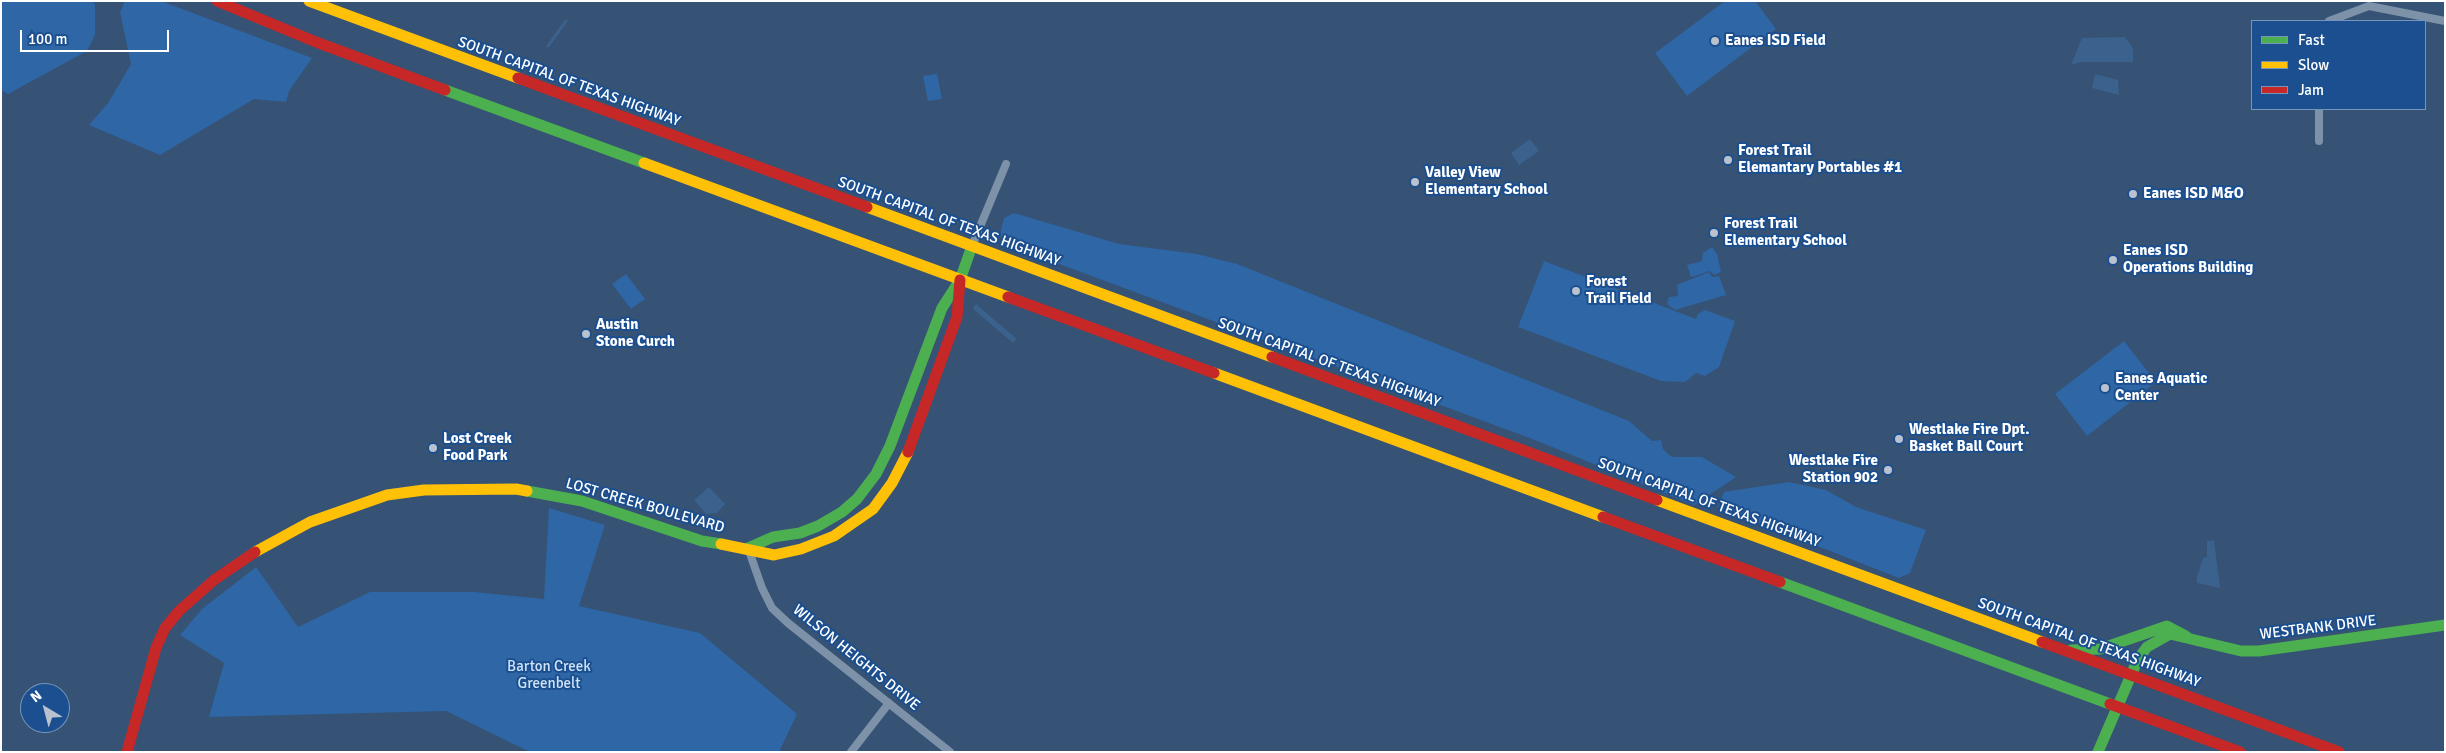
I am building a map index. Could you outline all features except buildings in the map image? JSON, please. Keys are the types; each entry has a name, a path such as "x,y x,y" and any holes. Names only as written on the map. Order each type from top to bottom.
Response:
{"main road":[{"path":"217,1 316,42 2240,752"},
{"name":"SOUTH CAPITAL OF TEXAS HIGHWAY","path":"309,1 2339,752"},
{"name":"LOST CREEK BOULEVARD","path":"748,548 773,537 800,533 818,526 842,512 858,499 876,474 890,446 942,308 960,280 972,246"},
{"name":"LOST CREEK BOULEVARD","path":"127,752 156,648 166,628 179,611 197,593 234,564 310,522 347,507 387,495 424,490 516,489 582,501 702,541 748,548 774,555 801,549 834,536 873,509 892,483 919,424 957,317 960,280"},
{"name":"WESTBANK DRIVE","path":"2098,752 2138,659 2147,647 2158,639 2170,634 2186,636 2218,646 2259,651 2445,625"},
{"path":"2062,650 2100,649 2167,626 2186,636"}],"street":[{"path":"2332,20 2369,6 2445,21"},
{"path":"2319,141 2320,110"},
{"name":"LOST CREEK BOULEVARD","path":"972,246 1006,164"},
{"name":"WILSON HEIGHTS DRIVE","path":"748,548 762,588 772,608 788,623 950,752"},
{"path":"851,752 889,703"}],"green space":[{"path":"1,1 91,1 95,4 95,35 87,51 8,94 1,90"},
{"path":"125,1 161,1 312,58 289,91 286,102 254,99 160,155 89,125 108,103 131,64 120,12"},
{"name":"Eanes ISD Field","path":"1725,1 1755,1 1776,29 1687,96 1655,53"},
{"path":"937,74 942,99 928,101 923,76"},
{"path":"1014,213 1119,244 1197,254 1237,264 1629,421 1652,441 1661,440 1663,449 1669,455 1674,457 1702,457 1736,477 1694,505 1535,440 1005,244 1000,235 1004,218"},
{"path":"1712,247 1717,254 1721,272 1714,275 1710,271 1691,277 1687,265 1702,261 1703,253"},
{"name":"Forest Trail Field","path":"1544,261 1696,319 1698,314 1705,310 1735,321 1719,367 1705,376 1696,373 1685,382 1661,381 1518,327"},
{"path":"1709,272 1712,277 1719,276 1726,295 1675,310 1667,304 1669,297 1678,296 1677,285"},
{"path":"626,274 645,299 631,309 612,284"},
{"name":"Eanes Aquatic Center","path":"2124,341 2156,382 2087,436 2055,394"},
{"path":"1789,482 1826,490 1856,507 1926,530 1910,573 1899,578 1718,507 1724,492"},
{"name":"Barton Creek Greenbelt","path":"549,508 605,525 579,606 700,633 797,714 779,752 530,752 446,711 209,717 224,663 180,635 202,609 256,567 298,627 370,592 474,592 544,599"}],"shaded area":[{"path":"2125,37 2133,48 2133,62 2081,62 2071,65 2082,38"},
{"path":"2095,74 2118,80 2119,95 2092,88"},
{"path":"1530,139 1539,151 1519,165 1511,153"},
{"path":"976,304 1017,339 1013,343 973,309"},
{"path":"709,487 725,504 717,513 706,514 694,500"},
{"path":"2214,540 2220,588 2197,583 2203,558 2207,557 2207,541"}],"waterway":[{"path":"548,46 566,21"}],"traffic: fast":[{"path":"445,90 644,163"},
{"path":"748,548 773,537 800,533 818,526 842,512 857,499 876,474 890,446 942,308 960,280 972,246"},
{"path":"527,491 582,501 702,541 721,544"},
{"path":"1780,582 2110,704"},
{"path":"2098,752 2138,659 2147,647 2170,634 2241,651 2259,651 2445,625"},
{"path":"2071,650 2100,649 2167,626 2186,636"}],"traffic: slow":[{"path":"309,1 518,78"},
{"path":"644,163 1008,297"},
{"path":"867,207 1272,357"},
{"path":"1214,373 1603,517"},
{"path":"721,544 774,555 801,549 834,536 873,509 892,483 908,452"},
{"path":"255,552 310,522 387,495 424,490 516,489 527,491"},
{"path":"1657,500 2042,642"}],"traffic: jam":[{"path":"217,1 316,42 445,90"},
{"path":"518,78 867,207"},
{"path":"908,452 957,317 960,280"},
{"path":"1008,297 1214,373"},
{"path":"1272,357 1657,500"},
{"path":"1603,517 1780,582"},
{"path":"127,752 156,648 165,628 179,611 214,580 255,552"},
{"path":"2042,642 2339,752"},
{"path":"2110,704 2240,752"}],"place":[{"name":"Eanes ISD Field","path":"1715,41"},
{"name":"Forest Trail Elemantary Portables #1","path":"1728,160"},
{"name":"Valley View Elementary School","path":"1415,182"},
{"name":"Eanes ISD M&O","path":"2133,194"},
{"name":"Forest Trail Elementary School","path":"1714,233"},
{"name":"Eanes ISD Operations Building","path":"2113,260"},
{"name":"Forest Trail Field","path":"1576,291"},
{"name":"Austin Stone Curch","path":"586,334"},
{"name":"Eanes Aquatic Center","path":"2105,388"},
{"name":"Westlake Fire Dpt. Basket Ball Court","path":"1899,439"},
{"name":"Lost Creek Food Park","path":"433,448"},
{"name":"Westlake Fire Station 902","path":"1888,470"}]}
